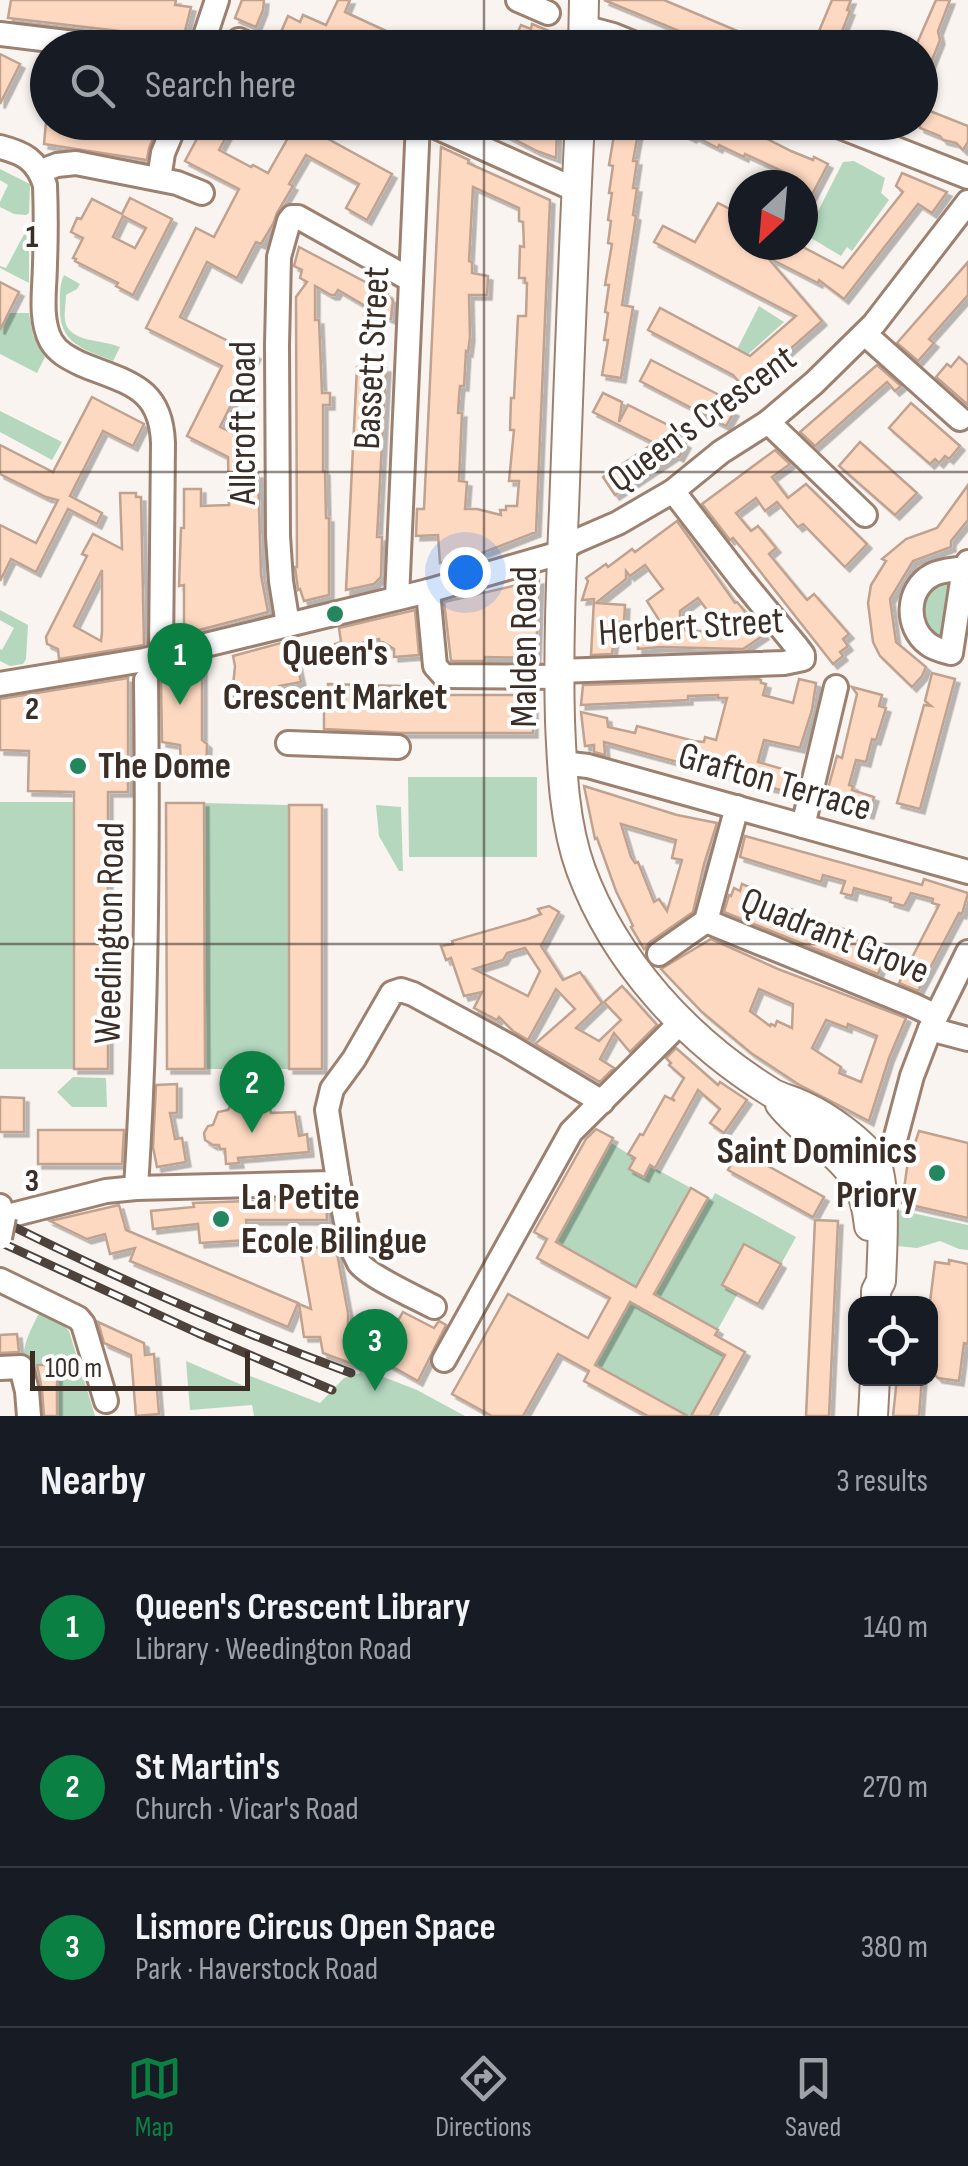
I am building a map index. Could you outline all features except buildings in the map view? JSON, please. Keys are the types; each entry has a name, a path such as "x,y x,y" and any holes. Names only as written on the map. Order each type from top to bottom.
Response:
{"main road":[{"name":"Malden Road","path":"579,140 559,674 562,763 580,867 596,907 649,960 682,1022 712,1050 773,1094 819,1114 859,1144 864,1168"},
{"path":"864,1168 881,1182 881,1282 873,1284 864,1197 864,1168"},
{"path":"873,1416 875,1386"}],"street":[{"path":"209,30 217,0"},
{"path":"518,0 548,13"},
{"path":"0,34 30,38"},
{"path":"158,180 169,140"},
{"name":"Bassett Street","path":"397,598 417,140"},
{"path":"466,140 576,190"},
{"path":"874,140 968,177"},
{"path":"0,147 22,153 40,171 76,163 190,186 202,192"},
{"name":"Weedington Road","path":"40,171 45,185 46,217 44,317 52,343 70,358 149,396 162,426 149,667 147,939 136,1188"},
{"name":"Queen's Crescent","path":"0,684 149,667 298,630 562,551 674,491 814,383 960,231 968,202"},
{"name":"Allcroft Road","path":"298,630 282,594 279,553 278,257 289,221 298,217 410,280"},
{"path":"865,334 960,419"},
{"path":"768,422 865,515"},
{"name":"Herbert Street","path":"559,674 803,659 674,491"},
{"path":"428,590 435,666 441,674 457,678 559,674"},
{"path":"803,826 836,688"},
{"path":"288,743 398,747"},
{"name":"Grafton Terrace","path":"562,763 588,766 968,872"},
{"path":"649,960 706,922 737,807"},
{"name":"Quadrant Grove","path":"706,922 968,1038"},
{"path":"864,1168 895,1140 908,1088 933,1022 968,952"},
{"path":"434,1307 360,1266 352,1248 326,1116 332,1089 392,993 413,994 602,1102"},
{"path":"444,1360 568,1136 682,1022"},
{"path":"6,1218 106,1191 338,1180"},
{"path":"0,1280 84,1324 106,1400"},
{"path":"0,1368 21,1367 29,1416"}],"green space":[{"path":"854,161 885,178 881,193 889,200 852,251 847,247 841,256 818,242 818,211 843,162"},
{"path":"0,169 30,184 26,215 0,207 8,185 0,180"},
{"path":"29,225 29,283 0,266 6,268"},
{"path":"64,275 80,284 66,295 67,327 79,337 120,347 113,361 75,343 64,330 60,299"},
{"path":"759,306 784,322 727,373 726,371"},
{"path":"9,313 29,313 33,335 45,357 37,373 0,354 0,330"},
{"path":"0,411 62,442 52,460 0,432"},
{"path":"947,581 950,586 941,637 937,640 918,616 929,585"},
{"path":"0,610 28,625 23,664 10,666 0,661 0,649 14,628 0,620"},
{"path":"408,777 537,777 537,857 409,857"},
{"path":"0,802 74,802 74,1069 0,1069"},
{"path":"204,803 289,805 289,1069 205,1069"},
{"path":"376,805 401,807 403,871 399,871 379,836"},
{"path":"73,1077 106,1078 107,1107 72,1107 57,1092"},
{"path":"611,1143 640,1161 634,1160 630,1169 644,1176 649,1168 645,1163 691,1188 636,1287 556,1242"},
{"path":"715,1193 796,1237 781,1264 745,1244 741,1247 733,1269 724,1279 738,1293 718,1329 655,1294 708,1198 712,1199"},
{"path":"898,1210 968,1225 968,1250 940,1241 917,1248 897,1246"},
{"path":"630,1301 708,1346 715,1335 731,1344 691,1416 671,1416 674,1408 595,1365"},
{"path":"42,1313 69,1331 95,1416 57,1416 57,1365 37,1365 37,1387 31,1376 24,1351"},
{"path":"186,1361 249,1388 250,1376 320,1403 344,1378 360,1373 358,1367 417,1390 465,1416 254,1416 252,1405 190,1410"}],"railway":[{"path":"0,1220 173,1301 351,1373"},
{"path":"0,1242 332,1390"}],"place":[{"name":"Queen's Crescent Market","path":"335,614"},
{"name":"Queen's Crescent Library","path":"180,705"},
{"name":"The Dome","path":"78,766"},
{"name":"St Martin's","path":"252,1133"},
{"name":"Saint Dominics Priory","path":"937,1173"},
{"name":"La Petite Ecole Bilingue","path":"221,1219"},
{"name":"Lismore Circus Open Space","path":"375,1391"}]}
